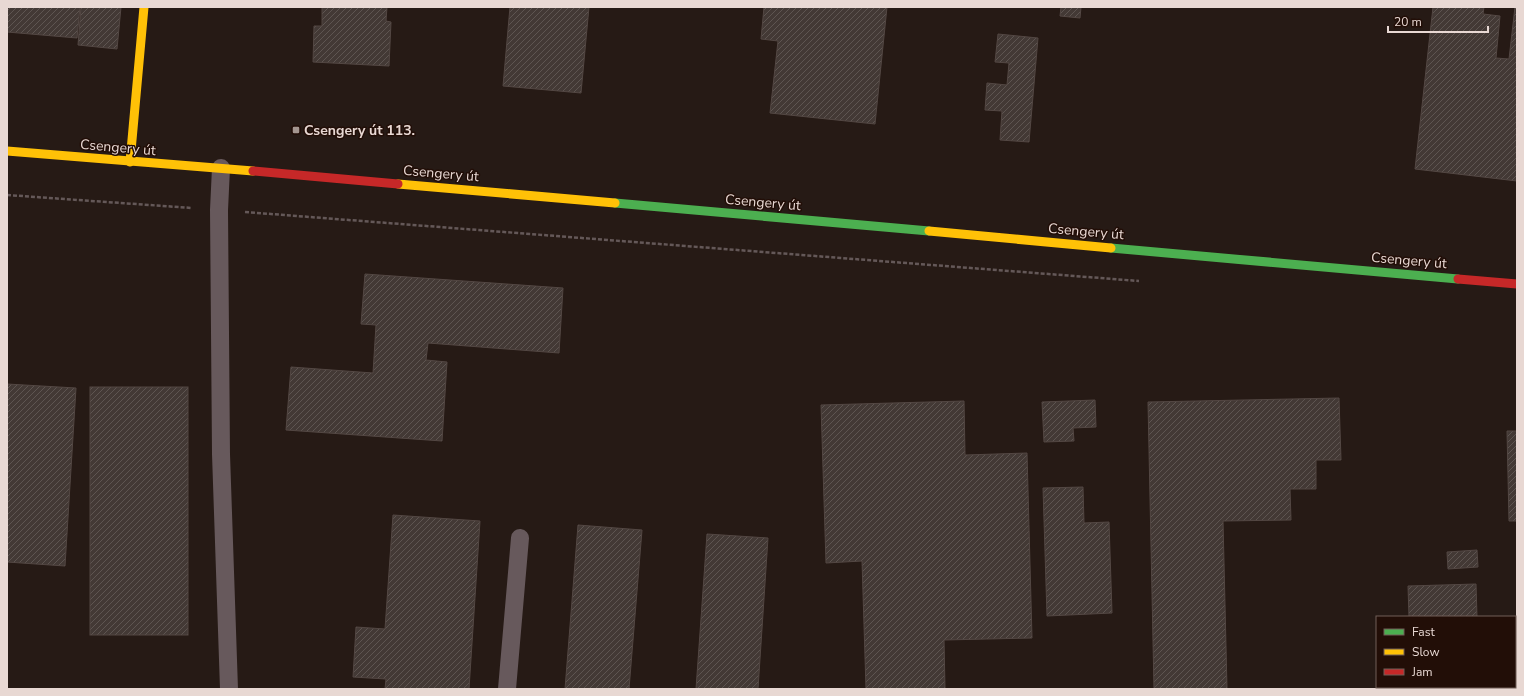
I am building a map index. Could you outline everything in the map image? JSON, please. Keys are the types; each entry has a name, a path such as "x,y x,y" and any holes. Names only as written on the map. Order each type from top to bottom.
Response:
{"main road":[{"path":"130,162 144,7"},
{"name":"Csengery út","path":"7,151 130,162 221,168 1517,284"}],"lane":[{"path":"221,168 219,210 221,454 229,689"},
{"path":"507,689 520,538"}],"path":[{"path":"7,196 219,210 1145,282"}],"building":[{"path":"7,7 80,7 77,38 7,32"},
{"path":"81,7 121,7 117,49 78,45"},
{"path":"322,7 387,7 386,21 391,22 389,66 313,62 314,26 322,26"},
{"path":"510,7 589,7 581,93 503,86"},
{"path":"764,7 887,7 875,124 770,113 778,41 761,39"},
{"path":"1061,7 1081,7 1080,18 1060,16"},
{"path":"1433,7 1484,7 1483,14 1500,16 1496,58 1509,59 1515,7 1517,7 1517,181 1415,169"},
{"path":"998,34 1038,38 1029,142 1000,140 1002,111 985,110 987,83 1007,85 1009,63 995,62"},
{"path":"365,274 563,288 559,353 428,343 426,360 447,362 442,441 286,430 291,367 373,373 376,325 361,324"},
{"path":"7,384 76,388 65,566 7,562"},
{"path":"90,387 188,387 188,635 90,635"},
{"path":"1339,398 1341,460 1316,460 1316,489 1290,489 1291,520 1223,521 1227,689 1154,689 1148,402"},
{"path":"1095,400 1096,427 1073,428 1074,441 1044,442 1042,402"},
{"path":"964,401 965,455 1027,453 1032,638 944,640 945,689 866,689 862,561 826,563 821,405"},
{"path":"1507,431 1517,431 1517,521 1509,521"},
{"path":"1083,487 1084,523 1109,522 1112,613 1047,616 1043,488"},
{"path":"393,515 480,521 469,689 385,689 386,679 353,677 356,627 385,629"},
{"path":"578,525 642,530 629,689 565,689"},
{"path":"707,534 768,538 758,689 696,689"},
{"path":"1477,550 1478,567 1448,569 1447,552"},
{"path":"1476,584 1477,616 1409,616 1408,586"},
{"path":"1412,688 1480,688 1480,689"}],"traffic: fast":[{"path":"615,203 929,231"},
{"path":"1111,248 1458,279"}],"traffic: slow":[{"path":"130,162 144,7"},
{"path":"7,151 253,171"},
{"path":"398,184 615,203"},
{"path":"929,231 1111,248"}],"traffic: jam":[{"path":"253,171 398,184"},
{"path":"1458,279 1517,284"}],"place":[{"name":"Csengery út 113.","path":"296,130"}]}
